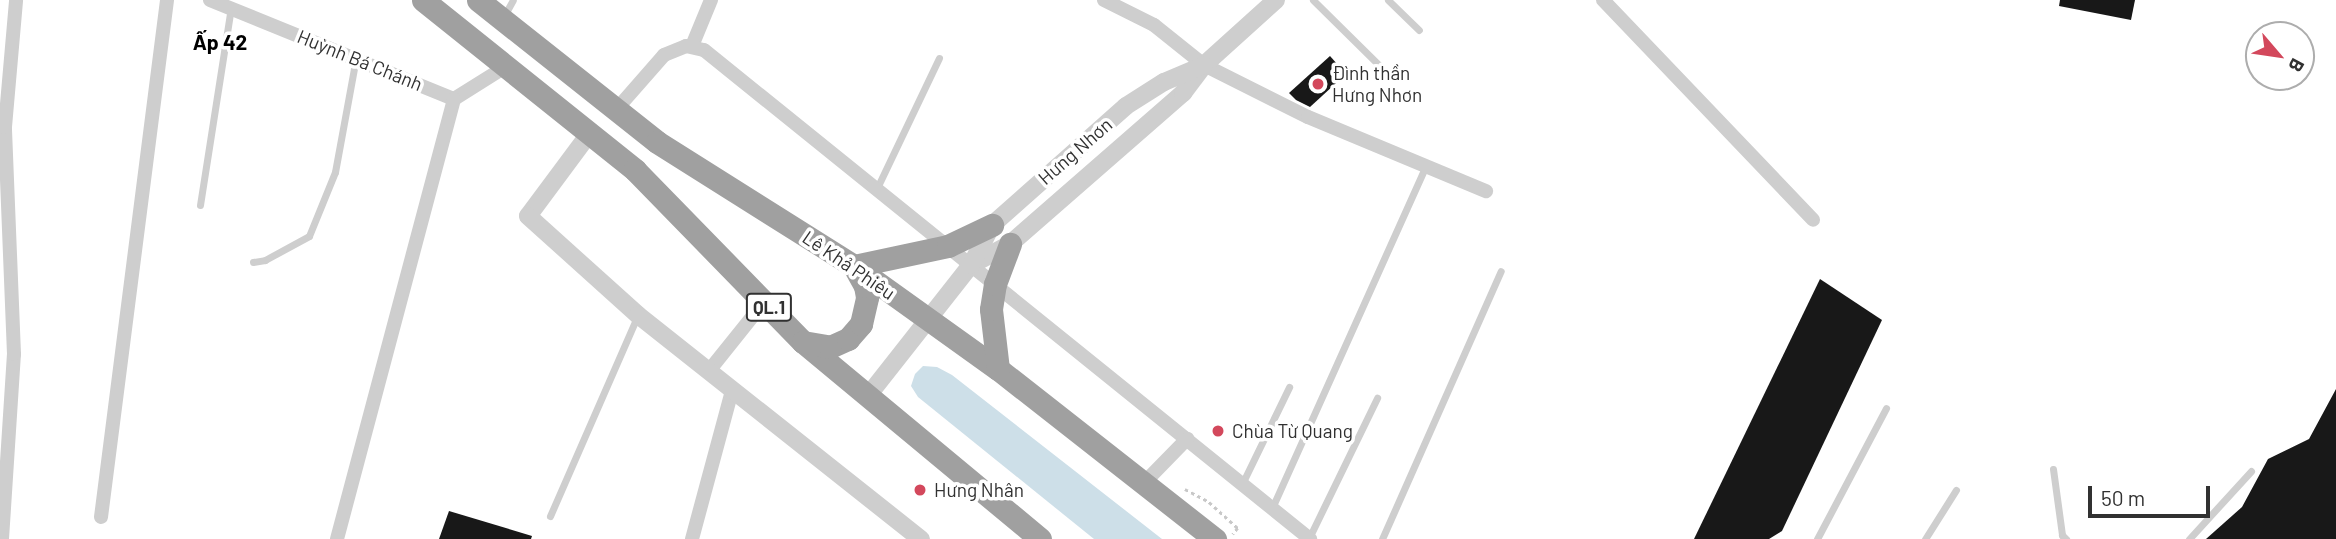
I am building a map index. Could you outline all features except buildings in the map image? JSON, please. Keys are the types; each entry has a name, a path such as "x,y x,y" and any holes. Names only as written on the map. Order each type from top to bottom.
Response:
{"highway":[{"name":"QL.1","path":"423,0 635,170 803,342 1040,539"},
{"name":"Lê Khả Phiêu","path":"478,0 508,10 615,111 657,142 854,266 928,318 998,369 1215,539"},
{"path":"803,342 821,348 830,347 848,339 860,324 867,297 865,286 854,266 948,246 992,225"},
{"path":"998,369 992,317 995,284 1010,244"}],"street":[{"path":"2,539 1,514 14,354 4,198 5,127 16,0"},
{"path":"101,517 167,0"},
{"name":"Huỳnh Bá Chánh","path":"209,0 356,57 454,99"},
{"path":"692,46 711,0"},
{"path":"1104,0 1121,4 1154,25 1204,65 1308,117 1486,191"},
{"name":"Hưng Nhơn","path":"971,265 1010,244 1183,93 1204,65 1276,0"},
{"path":"1603,0 1813,220"},
{"path":"615,111 664,55 680,47 692,46 709,53 1310,539"},
{"name":"Hưng Nhơn","path":"867,397 971,265 992,225 1126,106 1164,82 1204,65"},
{"path":"337,539 454,99 505,67"},
{"path":"590,134 528,216 638,315 921,539"},
{"path":"708,372 764,302"},
{"path":"692,539 732,391"},
{"path":"1144,483 1186,439"}],"lane":[{"path":"1313,0 1381,67"},
{"path":"1388,0 1419,30"},
{"path":"200,205 231,8"},
{"path":"253,262 265,260 309,236 335,172 356,57"},
{"path":"877,188 939,58"},
{"path":"1272,508 1426,166"},
{"path":"1382,539 1501,271"},
{"path":"550,516 638,315"},
{"path":"1242,484 1289,387"},
{"path":"1310,539 1377,398"},
{"path":"1817,539 1886,408"},
{"path":"2053,469 2062,535 2066,539"},
{"path":"2189,539 2251,471"},
{"path":"1925,539 1956,490"}],"path":[{"path":"1209,502 1238,528 1228,539"}],"shaded area":[{"path":"923,366 937,367 952,375 1162,539 1094,539 918,397 911,386 915,374"}],"place":[{"name":"Đình thần Hưng Nhơn","path":"1318,84"},
{"name":"Chùa Từ Quang","path":"1218,431"},
{"name":"Hưng Nhân","path":"920,490"}],"district":[{"name":"Ấp 42","path":"220,42"}]}
